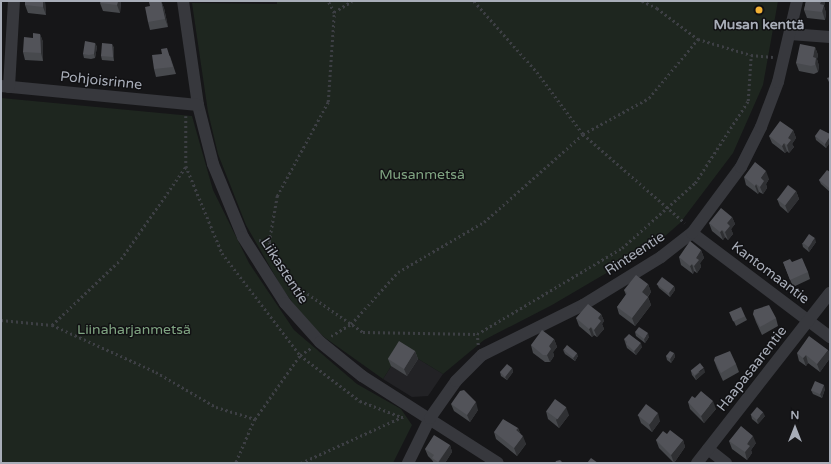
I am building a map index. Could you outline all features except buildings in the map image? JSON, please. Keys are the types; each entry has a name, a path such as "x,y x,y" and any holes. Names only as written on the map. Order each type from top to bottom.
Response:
{"street":[{"path":"5,86 14,1"},
{"name":"Liikastentie","path":"183,1 198,105 213,164 243,237 285,303 320,342 362,376 410,408 430,418 498,463"},
{"name":"Rinteentie","path":"408,463 430,418 456,381 482,355 584,305 661,257 741,167 761,127 778,82 797,1"},
{"path":"790,34 830,37"},
{"name":"Pohjoisrinne","path":"5,86 198,105"},
{"name":"Kantomaantie","path":"687,228 830,337"},
{"name":"Haapasaarentie","path":"697,463 830,293"},
{"path":"708,449 726,463"}],"path":[{"path":"328,1 334,12 328,102 278,196 269,242 295,285 363,332 477,334 622,248 666,207 695,183 748,101 751,54"},
{"path":"334,12 352,1"},
{"path":"474,1 537,72 583,134 666,207 687,228 690,218"},
{"path":"642,1 657,8 698,39 751,54 775,57"},
{"path":"236,463 255,419 300,355 351,324 398,272 484,222 583,134 649,98 698,39"},
{"path":"774,64 777,51"},
{"path":"52,325 121,259 186,166"},
{"path":"243,237 269,242"},
{"path":"1,320 52,325 156,372 216,407 255,419"},
{"path":"477,334 478,349 482,346"},
{"path":"301,463 402,417 410,408"}],"shaded area":[{"path":"402,349 443,374 428,396 412,397 383,379"}],"green space":[{"name":"Musanmetsä","path":"277,1 778,1 763,85 733,153 680,223 656,244 552,305 484,340 443,374 402,349 383,379 324,337 300,313 282,288 246,225 218,154 208,112 192,3 277,4"},
{"name":"Liinaharjanmetsä","path":"1,98 192,116 213,190 249,263 294,330 357,384 401,409 412,425 393,463 1,463"}],"place":[{"name":"Musan kenttä","path":"759,10"}]}
